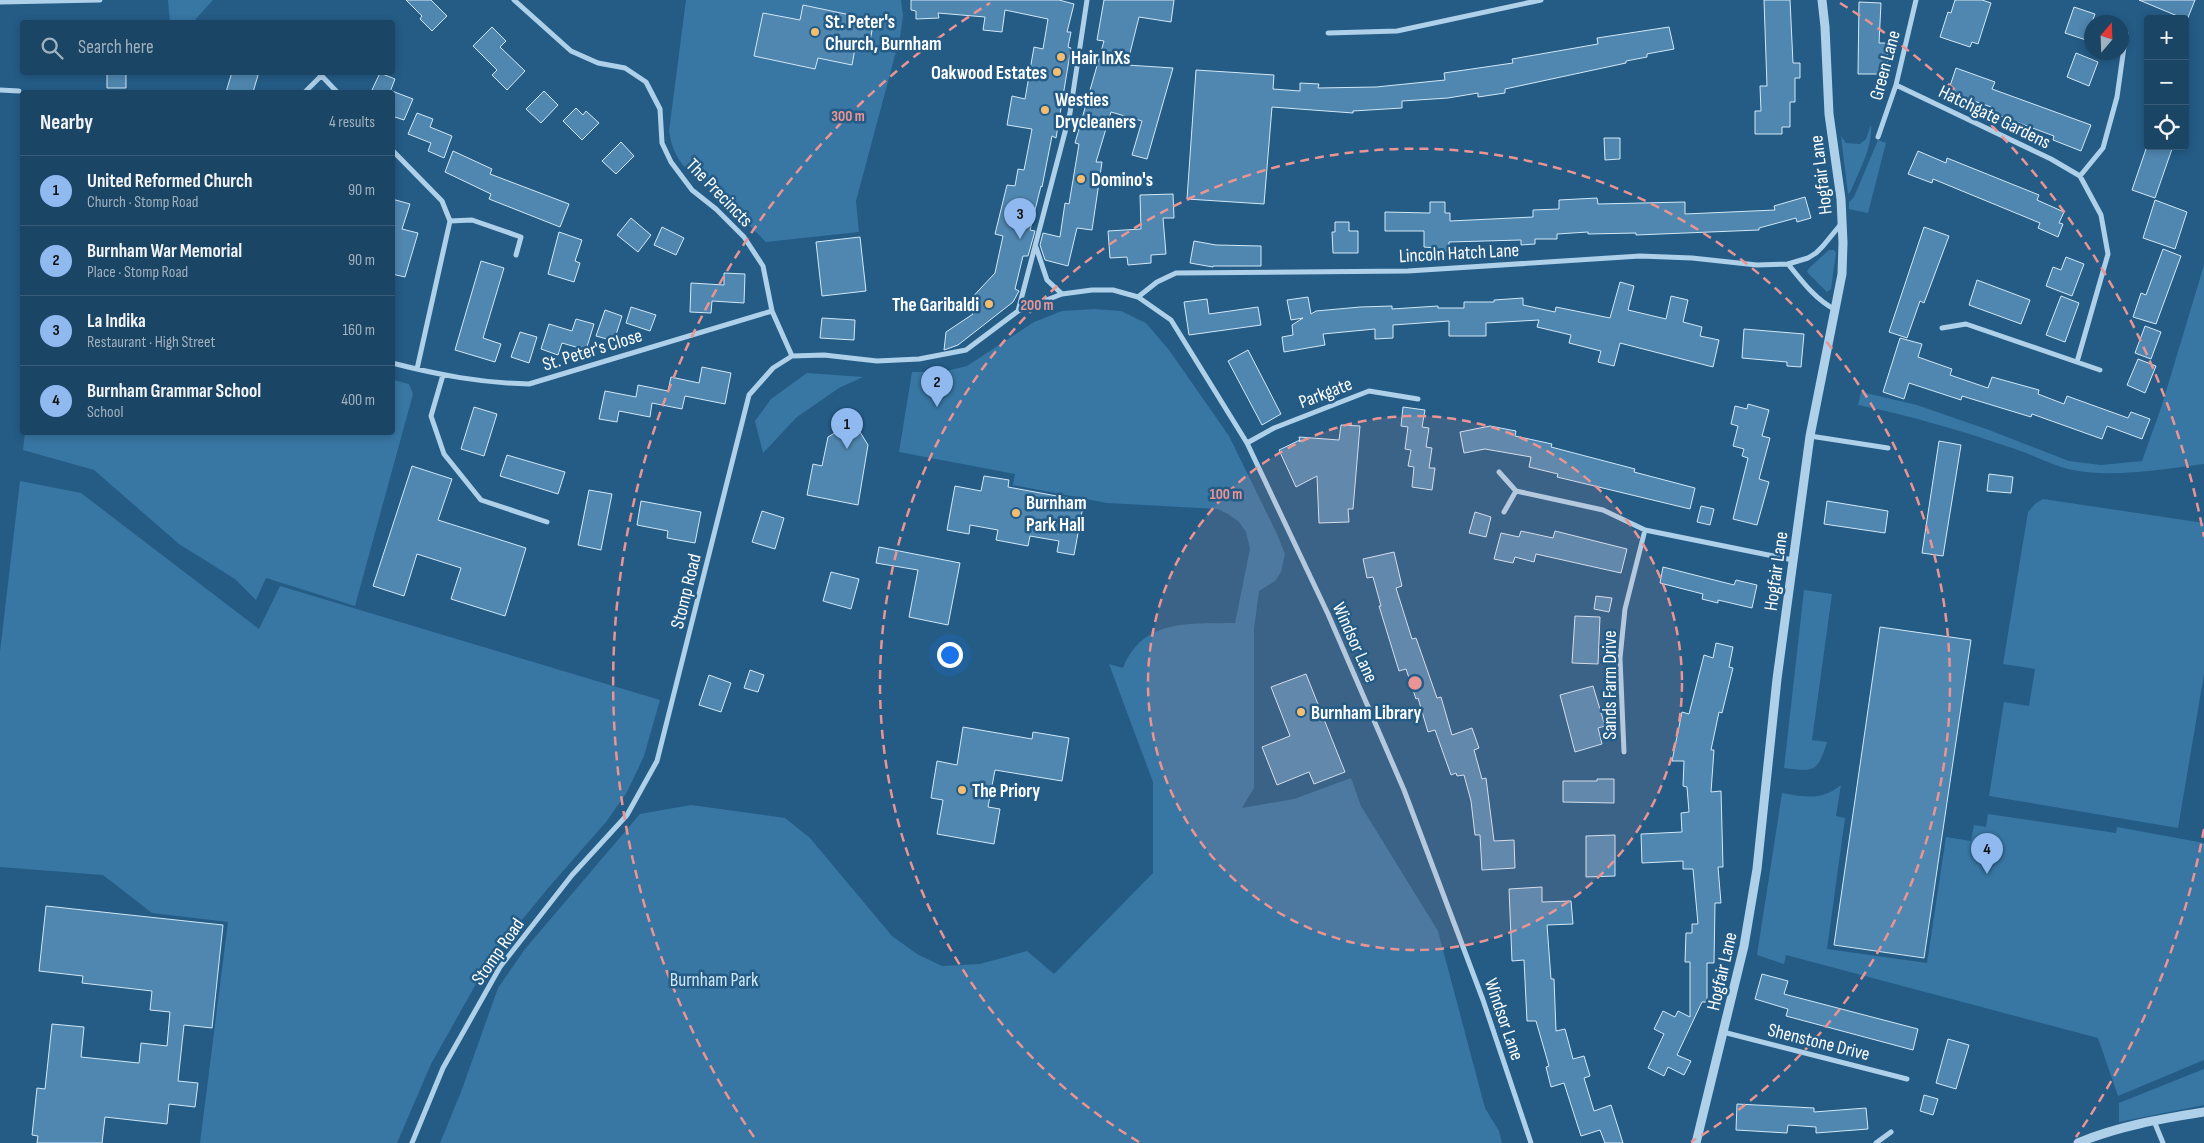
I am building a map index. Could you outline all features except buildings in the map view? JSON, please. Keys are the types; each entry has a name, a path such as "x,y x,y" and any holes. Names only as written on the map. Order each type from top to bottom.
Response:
{"street":[{"path":"0,2 100,0"},
{"name":"The Precincts","path":"514,0 571,51 598,63 625,68 646,82 660,109 662,143 671,162 692,190 716,209 744,237 763,266 772,311 792,356"},
{"path":"1018,311 1070,113 1087,0"},
{"path":"1328,33 1397,31 1540,0"},
{"name":"Hogfair Lane","path":"1696,1143 1739,975 1757,869 1777,679 1792,560 1810,436 1843,258 1841,199 1829,114 1822,0"},
{"name":"Green Lane","path":"1878,137 1896,85 1916,0"},
{"path":"2077,362 2108,254 2101,215 2080,176 2103,148 2117,96 2122,60"},
{"path":"306,90 318,75"},
{"path":"320,75 335,90"},
{"name":"Hatchgate Gardens","path":"1896,85 2051,159 2080,176"},
{"path":"0,90 19,91"},
{"path":"395,153 442,201 450,221 417,369"},
{"path":"450,221 472,220 521,237 516,255"},
{"name":"Lincoln Hatch Lane","path":"1138,297 1157,282 1176,273 1408,271 1640,256 1707,259 1757,265 1788,264 1808,258 1816,253 1842,223"},
{"path":"1036,246 1047,280 1062,294"},
{"path":"1788,264 1814,295 1824,304 1834,309"},
{"path":"792,356 824,355 877,361 919,358 966,350 1018,311 1062,294 1113,290 1138,297"},
{"name":"Windsor Lane","path":"1138,297 1171,320 1246,443 1328,614 1404,790 1483,1000 1531,1143"},
{"name":"St. Peter's Close","path":"395,363 443,375 490,383 529,384 772,311"},
{"path":"1942,328 1966,324 2100,370"},
{"name":"Stomp Road","path":"412,1143 443,1068 500,967 572,875 627,815 657,761 749,395 773,368 792,356"},
{"path":"443,375 431,416 444,454 481,500 546,522"},
{"name":"Parkgate","path":"1246,443 1274,428 1369,391 1418,399"},
{"path":"1810,436 1888,448"},
{"path":"1499,472 1516,491 1603,510 1645,530 1792,560"},
{"path":"1504,512 1516,491"},
{"name":"Sands Farm Drive","path":"1624,752 1620,658 1626,609 1645,530"},
{"name":"Shenstone Drive","path":"1724,1032 1908,1079"},
{"path":"2078,1143 2112,1130 2153,1120 2204,1112"},
{"path":"2153,1120 2163,1143"},
{"path":"1876,1143 1891,1132"}],"green space":[{"path":"168,0 213,0 195,20 170,20"},
{"path":"686,0 901,0 903,16 900,37 856,201 859,232 766,242 716,193 691,174 679,160 671,143 669,131"},
{"path":"1871,125 1868,150 1848,194 1841,136 1846,143 1860,144 1866,139"},
{"path":"1878,140 1886,143 1868,213 1849,209 1849,202 1854,197"},
{"path":"1829,250 1834,250 1836,253 1831,289 1827,292 1807,272"},
{"path":"2204,265 2204,464 2136,472 2084,472 2061,467 2015,449 1956,430 1858,405 1861,392 1917,405 2069,461 2101,465 2142,461 2161,408"},
{"name":"Burnham Park","path":"1094,309 1121,311 1146,323 1169,350 1229,436 1285,554 1281,572 1275,581 1259,591 1254,629 1254,788 1242,808 1294,799 1351,778 1361,806 1438,931 1485,1108 1499,1131 1502,1143 440,1143 461,1092 498,988 525,949 640,814 691,805 785,818 810,838 892,936 917,954 942,966 980,964 1027,951 1054,974 1153,873 1153,782 1109,664 1123,668 1132,652 1143,640 1155,632 1170,627 1201,623 1235,623 1250,549 1246,532 1239,522 1218,509 1107,503 1013,485 1015,474 899,452 912,372 942,372 967,366 1034,322 1062,311"},
{"path":"807,373 863,377 839,388 797,417 763,453 755,421 771,399"},
{"path":"395,380 409,384 413,394 355,606 266,578 256,600 235,579 179,544 94,470 23,450 25,435 395,435"},
{"path":"20,481 81,493 259,629 280,586 660,700 644,756 627,792 606,822 490,959 431,1064 397,1143 200,1143 228,922 152,913 103,875 0,867 0,652"},
{"path":"2043,499 2204,523 2204,674 2178,828 1989,796 2004,702 2029,706 2035,669 2003,664 2028,512"},
{"path":"1804,590 1832,594 1812,740 1827,742 1821,759 1817,764 1813,768 1802,770 1784,768"},
{"path":"1841,785 1836,816 1845,818 1827,949 1927,963 1946,837 1971,841 1974,825 1986,827 1988,814 2116,833 2117,827 2204,843 2204,1060 2118,1096 2098,1038 1786,955 1784,964 1757,955 1782,793 1820,796"},
{"path":"2204,1069 2204,1105 2119,1122 2119,1103"}],"place":[{"name":"St. Peter's Church, Burnham","path":"815,32"},
{"name":"Hair InXs","path":"1061,57"},
{"name":"Oakwood Estates","path":"1057,72"},
{"name":"Westies Drycleaners","path":"1045,110"},
{"name":"Domino's","path":"1081,179"},
{"name":"La Indika","path":"1020,239"},
{"name":"The Garibaldi","path":"989,304"},
{"name":"Burnham War Memorial","path":"937,407"},
{"name":"United Reformed Church","path":"847,449"},
{"name":"Burnham Park Hall","path":"1016,513"},
{"name":"Burnham Library","path":"1301,712"},
{"name":"The Priory","path":"962,790"},
{"name":"Burnham Grammar School","path":"1987,874"}]}
